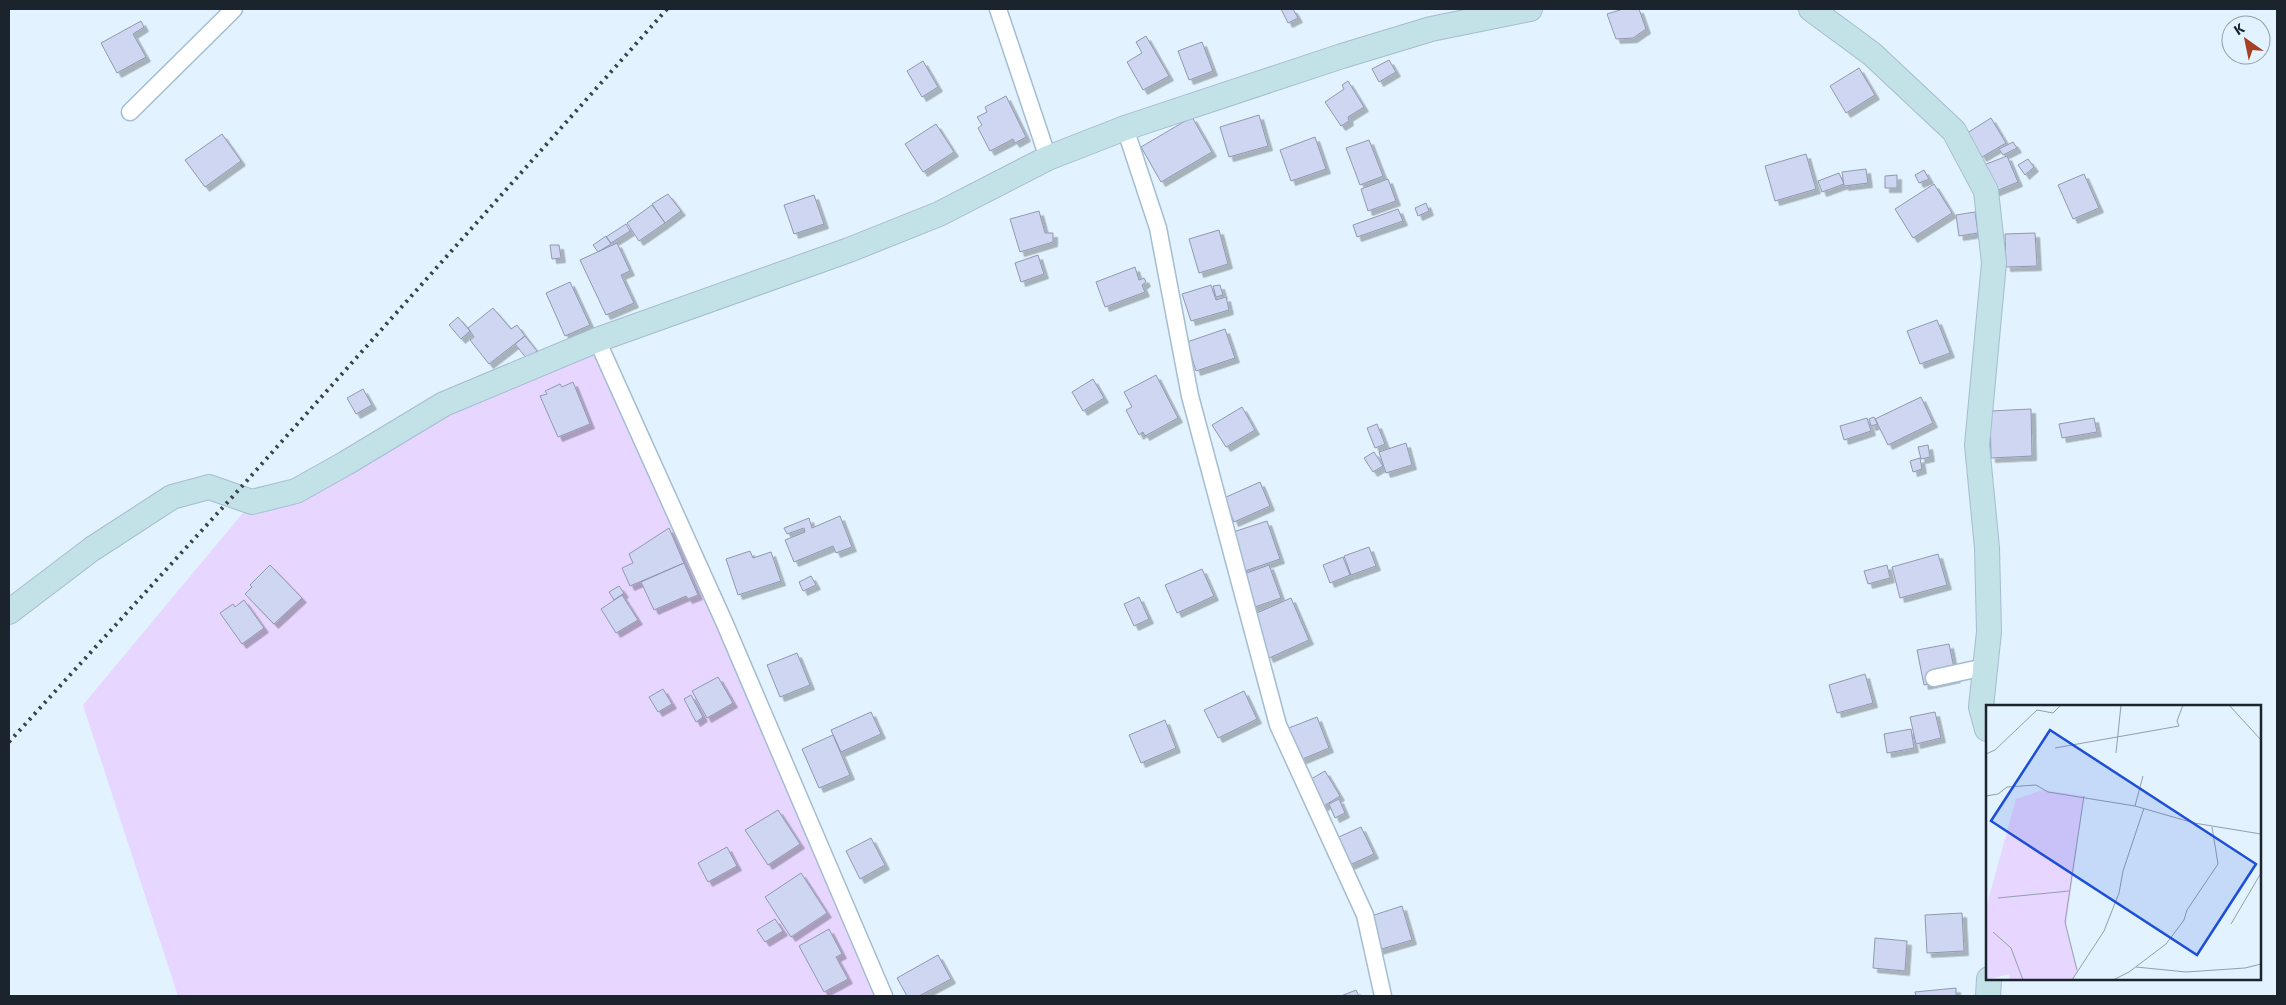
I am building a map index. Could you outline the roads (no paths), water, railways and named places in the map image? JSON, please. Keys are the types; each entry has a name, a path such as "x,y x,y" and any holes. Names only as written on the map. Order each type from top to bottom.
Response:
{"street":[{"path":"130,112 234,9"},
{"path":"998,9 1048,158"},
{"path":"9,612 92,549 172,498 209,487 252,502 296,490 346,463 444,404 598,340 849,250 939,214 1048,158 1125,128 1431,29 1530,9"},
{"path":"1811,9 1872,54 1954,131 1986,191 1994,263 1978,445 1987,548 1989,632 1981,707 1986,725"},
{"path":"1125,128 1158,228 1190,396 1278,726 1365,915 1383,996"},
{"path":"598,340 725,624 884,996"},
{"path":"1934,678 1985,667"},
{"path":"1988,996 1989,980"}],"railway":[{"path":"9,742 235,494 667,9"}]}
